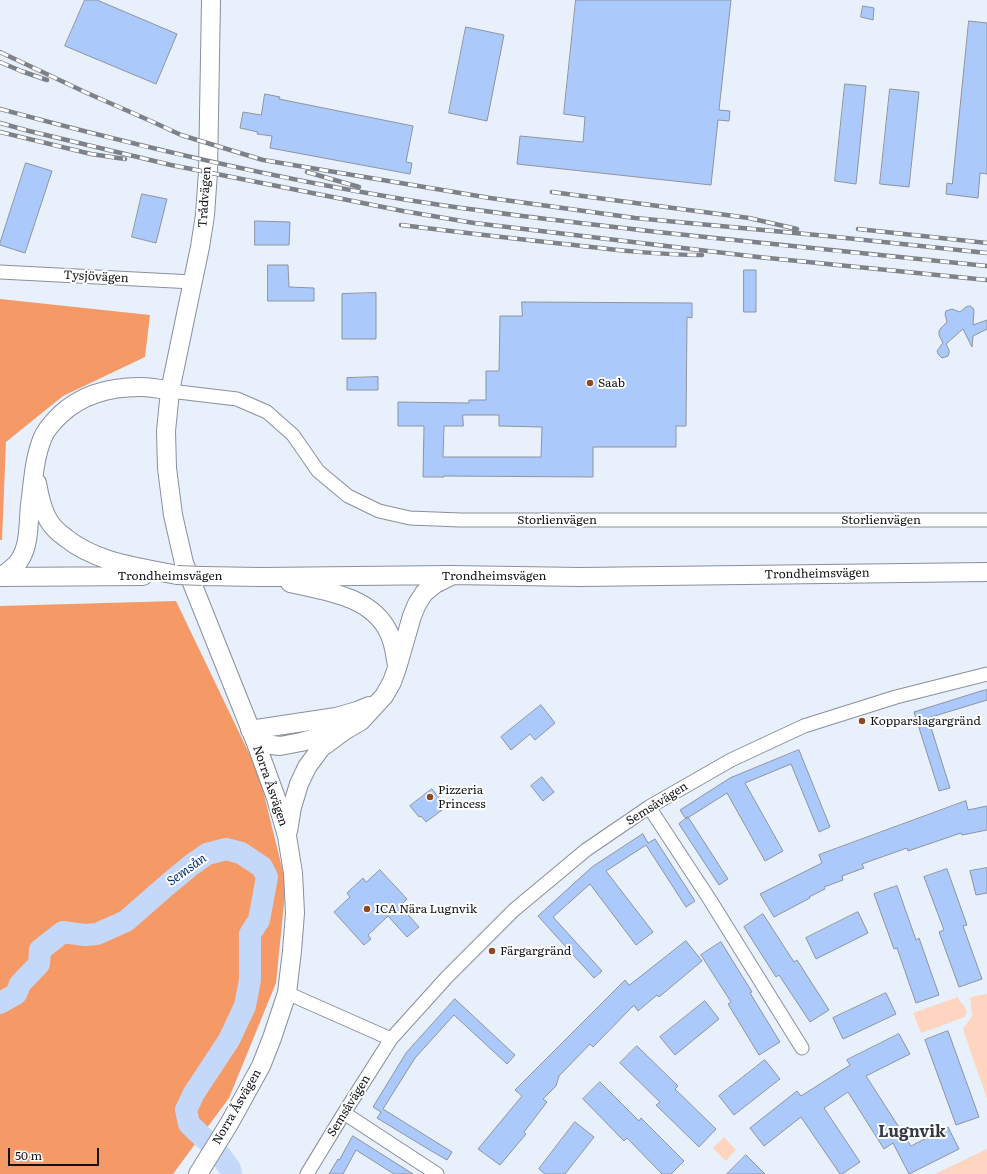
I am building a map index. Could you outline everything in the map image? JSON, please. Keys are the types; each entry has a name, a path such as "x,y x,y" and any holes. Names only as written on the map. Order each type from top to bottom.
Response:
{"main road":[{"name":"Trådvägen","path":"170,391 200,247 205,215 208,172 211,0"},
{"path":"0,577 19,562 24,551 27,541 35,466 38,452 43,436 53,422 69,406 110,389 141,387 170,391"},
{"name":"Norra Åsvägen","path":"170,391 166,431 167,468 173,515 184,563 198,582 276,798 287,836 293,873 294,913 292,951 287,993 261,1066 229,1124 198,1174"},
{"path":"35,466 42,505 49,521 58,533 74,545 90,554 112,561 177,575"},
{"name":"Trondheimsvägen","path":"0,577 177,575 198,582 261,576 580,577 987,572"},
{"path":"261,576 336,594 355,601 368,608 380,619 388,632 394,648 397,668"},
{"path":"287,836 292,807 304,773 321,748 344,731 361,721 384,696 392,682 417,604 424,593 435,584 451,576"},
{"path":"253,736 336,717 376,704"},
{"path":"253,736 280,746 344,731"}],"street":[{"name":"Tysjövägen","path":"0,272 193,282"},
{"name":"Storlienvägen","path":"170,391 237,399 267,412 293,436 318,471 348,496 379,511 410,518 460,520 987,520"},
{"name":"Semsåvägen","path":"307,1174 391,1040 447,977 514,910 586,850 649,807 731,760 804,726 896,697 987,674"},
{"path":"649,807 710,900 802,1048"},
{"path":"287,993 391,1040"},
{"path":"344,1113 437,1174"}],"shaded area":[{"path":"0,299 150,315 145,357 63,396 6,442 2,540 0,540"},
{"path":"176,601 259,774 286,884 276,983 229,1098 173,1174 0,1174 0,606"},
{"path":"987,994 987,1099 963,1029 972,1016 970,997"},
{"path":"958,997 967,1011 965,1017 921,1033 913,1013"},
{"path":"724,1137 736,1150 726,1161 713,1148"},
{"path":"987,1149 987,1174 935,1174"}],"building":[{"path":"85,0 97,0 177,34 156,84 65,46"},
{"path":"576,0 731,0 719,110 730,111 729,121 718,120 711,185 517,164 520,136 583,142 585,117 564,114"},
{"path":"863,6 874,8 873,20 861,17"},
{"path":"969,21 987,23 987,174 980,173 978,198 946,194 947,183 952,184"},
{"path":"466,27 504,35 487,121 449,113"},
{"path":"845,84 866,86 856,184 835,181"},
{"path":"890,89 919,92 909,187 880,184"},
{"path":"265,94 280,97 279,99 413,126 406,162 412,163 410,174 270,148 272,136 257,134 258,132 240,128 243,112 261,115"},
{"path":"26,163 52,171 25,253 0,245 0,243"},
{"path":"142,194 167,199 156,243 132,237"},
{"path":"255,221 290,222 289,245 255,245"},
{"path":"268,265 288,265 289,287 314,288 314,301 268,301"},
{"path":"744,270 756,270 756,312 744,312"},
{"path":"376,293 376,339 342,339 342,294"},
{"path":"522,302 692,303 692,318 687,317 686,426 676,426 676,447 593,447 593,477 423,477 424,426 398,426 398,402 469,403 469,400 486,400 486,371 499,371 500,316 522,316","holes":["463,415 499,415 499,426 542,427 541,457 443,457 444,426 463,426"]},
{"path":"970,306 974,311 973,325 987,320 987,329 973,336 972,347 963,329 946,344 949,353 948,356 942,358 937,351 943,343 939,335 939,331 947,322 945,314 946,311 952,309 960,312 966,307"},
{"path":"378,377 378,390 347,390 347,378"},
{"path":"987,690 987,700 928,718 950,788 939,791 914,712"},
{"path":"541,705 555,723 535,740 530,734 511,750 501,737"},
{"path":"799,750 830,827 819,832 791,764 745,783 783,851 765,861 727,793 686,819 680,810 730,778"},
{"path":"542,777 554,792 543,801 531,786"},
{"name":"Pizzeria Princess","path":"432,789 446,807 426,822 421,816 419,817 410,806"},
{"path":"966,801 968,810 987,806 987,830 962,835 961,833 908,851 907,848 862,864 864,868 842,876 843,880 824,887 825,889 809,897 810,898 774,917 760,894 822,863 819,855"},
{"path":"688,817 728,879 719,885 679,824"},
{"path":"643,834 648,843 655,839 695,901 686,907 646,845 606,871 653,932 636,945 590,884 553,917 602,971 594,978 538,916 592,867"},
{"path":"987,868 987,893 976,895 970,871"},
{"path":"947,869 967,925 963,926 982,979 959,987 939,932 944,930 924,877"},
{"name":"ICA Nära Lugnvik","path":"380,870 407,899 400,906 419,927 407,937 388,916 368,935 371,939 364,945 334,912 350,897 347,893 363,878 366,882"},
{"path":"897,886 916,940 919,938 939,995 916,1003 897,948 894,949 874,894"},
{"path":"858,912 868,933 816,959 806,938"},
{"path":"763,914 794,962 797,960 829,1010 810,1022 779,975 776,977 744,927"},
{"path":"686,941 702,961 659,997 657,995 638,1011 634,1005 593,1047 590,1044 559,1076 556,1086 543,1099 547,1102 524,1132 526,1134 500,1165 478,1149 522,1096 515,1090 625,980 629,985"},
{"path":"721,942 752,992 750,993 780,1042 759,1055 728,1004 731,1002 701,955"},
{"path":"886,993 896,1014 843,1039 833,1018"},
{"path":"455,999 515,1055 507,1064 454,1015 415,1058 383,1109 452,1152 447,1160 377,1118 381,1112 373,1107 406,1053"},
{"path":"705,1001 719,1019 675,1055 660,1037"},
{"path":"948,1031 979,1117 956,1125 925,1040"},
{"path":"899,1034 910,1054 866,1076 911,1146 948,1127 959,1149 909,1174 893,1143 884,1149 848,1092 824,1108 860,1162 842,1174 840,1174 801,1117 764,1146 750,1128 797,1091 801,1096 850,1065 847,1060"},
{"path":"637,1046 678,1086 675,1089 716,1129 699,1147 656,1105 660,1102 620,1063"},
{"path":"765,1060 780,1079 734,1115 719,1096"},
{"path":"600,1082 639,1121 641,1118 684,1161 671,1174 662,1174 627,1138 624,1141 583,1099"},
{"path":"575,1122 594,1137 565,1174 545,1174 539,1169"},
{"path":"353,1136 413,1174 394,1174 356,1150 343,1174 329,1174"},
{"path":"746,1155 765,1174 727,1174"}],"waterway":[{"name":"Semsån","path":"0,1003 16,994 20,984 39,964 40,950 63,932 85,935 97,934 126,921 190,866 207,854 226,849 241,853 262,867 267,877 259,920 250,934 250,980 245,1006 229,1040 194,1093 186,1110 189,1124 207,1141"},
{"name":"Semsån","path":"220,1155 230,1169 231,1174"}],"railway":[{"path":"0,52 181,135 263,160 490,198 635,218 987,253"},
{"path":"0,62 47,80"},
{"path":"0,109 200,159 301,181 402,199 498,213 657,232 987,266"},
{"path":"0,123 171,165 403,211 474,223 758,257 987,280"},
{"path":"0,132 91,154 125,159"},
{"path":"307,172 359,187"},
{"path":"552,192 749,218 797,229"},
{"path":"401,225 622,250 702,255"},
{"path":"858,229 987,243"}],"place":[{"name":"Saab","path":"590,383"},
{"name":"Kopparslagargränd","path":"862,721"},
{"name":"Pizzeria Princess","path":"430,797"},
{"name":"ICA Nära Lugnvik","path":"367,909"},
{"name":"Färgargränd","path":"492,951"}],"district":[{"name":"Lugnvik","path":"912,1132"}]}
